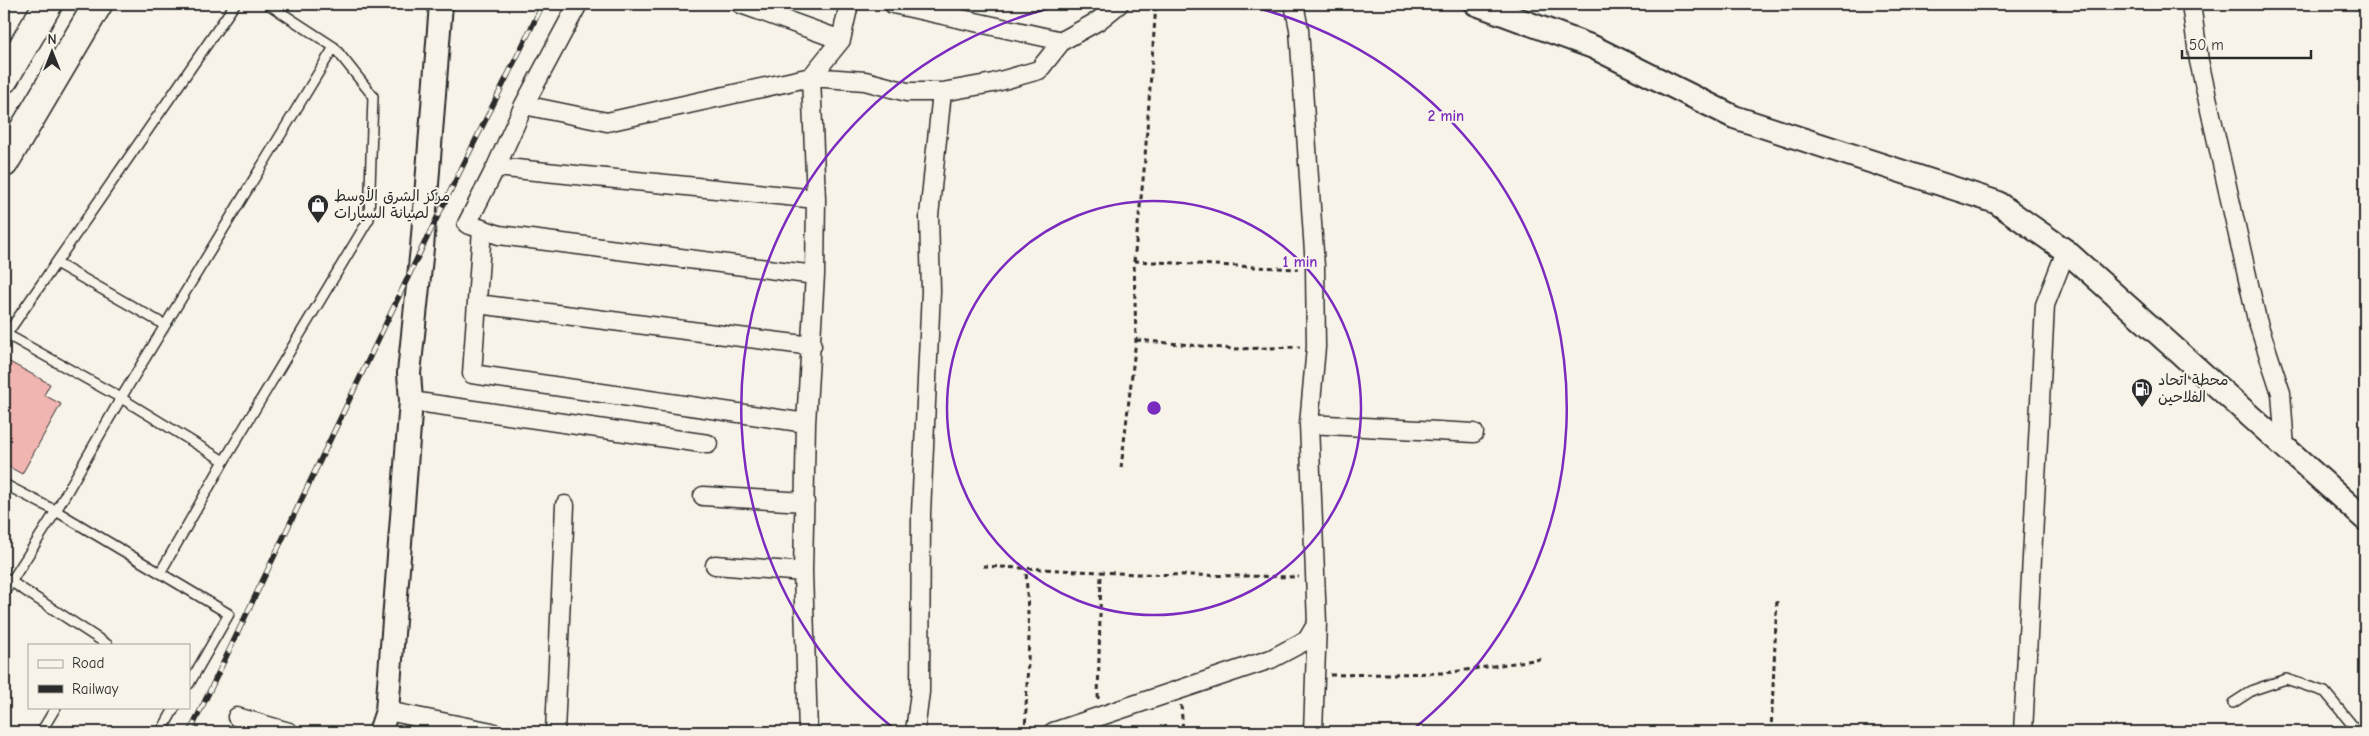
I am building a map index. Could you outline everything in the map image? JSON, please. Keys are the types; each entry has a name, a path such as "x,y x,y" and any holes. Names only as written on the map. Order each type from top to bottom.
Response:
{"main road":[{"path":"4,79 48,4"},
{"path":"4,163 98,4"}],"street":[{"path":"380,732 387,711 411,401 409,372 422,248 441,4"},
{"path":"578,4 524,105 496,167 467,224 498,235 815,275"},
{"path":"741,4 841,40"},
{"path":"808,732 803,572 806,423 815,275 816,199 811,77 841,40 850,4"},
{"path":"893,4 1062,41"},
{"path":"524,105 607,122 811,77 865,81 907,92 942,92 993,83 1039,70 1062,41 1098,21 1119,4"},
{"path":"1294,4 1299,29 1315,267 1316,347 1309,424 1317,623 1313,732"},
{"path":"1476,4 1593,47 1734,117 1996,202 2066,250 2365,519"},
{"path":"2191,4 2199,62 2256,320 2281,393 2285,448"},
{"path":"915,732 920,692 921,513 931,291 930,216 942,92"},
{"path":"496,167 816,199"},
{"path":"482,229 472,374 806,423"},
{"path":"2024,732 2045,305 2066,250"},
{"path":"477,304 812,346"},
{"path":"411,401 708,444"},
{"path":"1309,424 1474,433"},
{"path":"703,496 805,502"},
{"path":"555,732 565,505"},
{"path":"715,565 803,572"},
{"path":"1053,732 1271,659 1307,640 1317,623"},
{"path":"387,711 492,732"},
{"path":"236,717 289,732"}],"lane":[{"path":"224,461 121,398 5,335 235,4"},
{"path":"160,573 224,461 369,219 373,96 334,46 268,4"},
{"path":"4,593 8,579 56,511 121,398 334,46"},
{"path":"56,262 165,325"},
{"path":"4,484 56,511 229,614 190,682"},
{"path":"8,579 98,642"},
{"path":"2233,703 2253,690 2286,679 2325,692 2358,732"},
{"path":"41,732 55,708"},
{"path":"161,732 174,708"}],"path":[{"path":"1121,468 1136,340 1134,260 1145,161 1156,4"},
{"path":"1134,260 1289,269 1315,267"},
{"path":"1136,340 1234,349 1316,347"},
{"path":"983,566 1101,572 1314,576"},
{"path":"1025,732 1029,637 1026,569"},
{"path":"1101,572 1098,706 1101,717"},
{"path":"1772,732 1777,599"},
{"path":"1315,675 1357,676 1445,673 1541,659"},
{"path":"1179,689 1183,732"},
{"path":"1646,732 1646,730 1680,729 1716,732"}],"building":[{"path":"4,359 50,384 44,395 61,404 22,474 4,464"}],"railway":[{"path":"190,732 422,248 543,4"}],"place":[{"name":"مركز الشرق الأوسط لصيانة السيارات","path":"318,224"},
{"name":"محطة اتحاد الفلاحين","path":"2142,408"}]}
